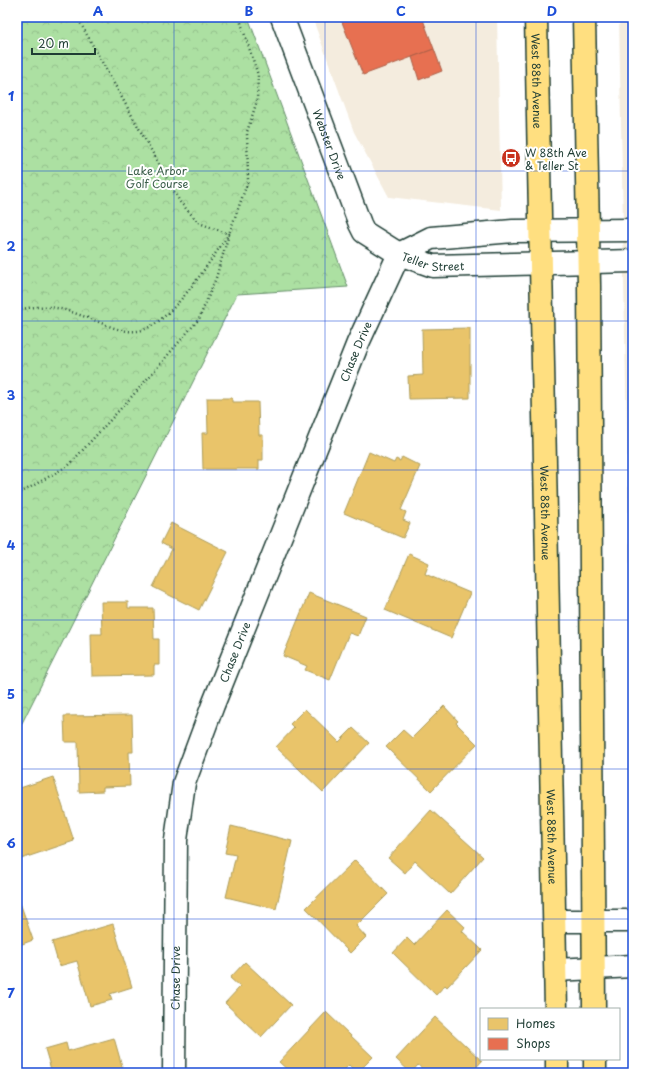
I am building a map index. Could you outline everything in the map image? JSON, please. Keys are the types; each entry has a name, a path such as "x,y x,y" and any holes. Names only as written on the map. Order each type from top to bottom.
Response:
{"main road":[{"name":"West 88th Avenue","path":"536,17 556,1008"},
{"path":"584,17 594,1008"},
{"path":"557,1060 557,1073"},
{"path":"595,1060 595,1073"}],"street":[{"name":"Webster Drive","path":"282,17 360,224 364,232 399,254"},
{"name":"Teller Street","path":"399,254 431,238 540,230 633,230"},
{"name":"Teller Street","path":"399,254 433,266 633,261"},
{"name":"Chase Drive","path":"174,1073 176,840 184,783 212,705 358,343 399,254"},
{"path":"555,921 633,921"},
{"path":"556,970 633,966"}],"path":[{"path":"77,17 180,202 198,223 229,234"},
{"path":"17,495 69,465 135,393 199,319 216,278 229,234 248,181 246,132 257,101 258,75 239,17"},
{"path":"17,310 31,307 58,307 120,330 138,332 158,323 185,295 229,234"}],"shaded area":[{"path":"312,17 497,17 501,210 389,197 354,132"},
{"path":"619,17 633,17 633,758"}],"green space":[{"name":"Lake Arbor Golf Course","path":"17,17 248,17 348,287 237,294 17,733"}],"building: Homes":[{"path":"470,328 470,398 409,399 408,376 423,375 422,329"},
{"path":"207,398 232,398 232,402 258,402 259,435 263,435 263,460 259,460 259,469 203,469 202,433 208,433"},
{"path":"369,452 394,463 396,459 400,461 402,457 420,466 401,510 406,512 403,520 410,523 403,538 344,513"},
{"path":"171,523 228,552 199,610 153,587 172,549 161,543"},
{"path":"409,554 429,563 425,574 470,593 451,638 385,610"},
{"path":"309,593 366,616 358,636 349,633 330,680 305,670 307,666 283,656"},
{"path":"101,602 128,602 128,608 153,608 154,639 159,639 159,665 154,665 154,675 92,676 91,634 102,634"},
{"path":"444,706 458,721 456,723 477,744 431,791 386,747 403,730 412,738"},
{"path":"305,709 339,742 353,728 369,743 323,792 276,747 294,728 290,724"},
{"path":"132,715 133,752 129,752 130,786 103,787 103,791 79,792 78,742 65,742 64,716"},
{"path":"53,777 74,841 18,860 17,837 21,835 17,823 17,789"},
{"path":"431,810 483,857 450,894 415,861 405,873 388,858"},
{"path":"231,826 292,841 276,909 226,897 236,855 225,853"},
{"path":"355,860 388,894 356,926 366,937 350,953 306,908"},
{"path":"17,894 33,940 17,946"},
{"path":"447,910 465,927 462,931 482,950 447,987 445,985 436,995 393,953 407,938 414,945"},
{"path":"113,924 132,987 110,994 112,1000 90,1006 77,961 59,966 52,942"},
{"path":"245,962 291,1005 261,1037 225,1003 240,987 230,978"},
{"path":"326,1012 373,1057 357,1073 349,1065 341,1073 291,1073 279,1062"},
{"path":"435,1017 482,1061 471,1073 427,1073 418,1065 411,1073 396,1059"},
{"path":"17,1027 23,1045 17,1048"},
{"path":"114,1038 124,1073 52,1073 45,1049 66,1043 68,1051"}],"building: Shops":[{"path":"340,17 422,17 434,49 363,75"},
{"path":"434,49 442,71 419,80 412,57"}],"place":[{"name":"W 88th Ave & Teller St","path":"511,158"}]}
